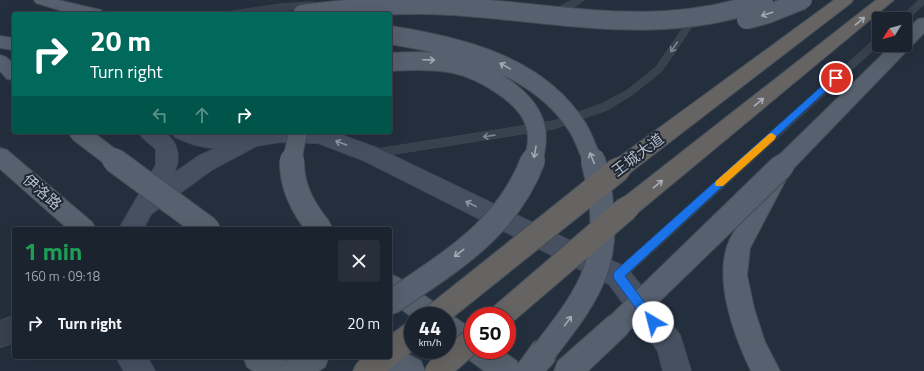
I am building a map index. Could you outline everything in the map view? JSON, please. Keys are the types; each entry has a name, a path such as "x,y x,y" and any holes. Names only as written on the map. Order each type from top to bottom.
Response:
{"highway":[{"name":"王城大道","path":"446,307 619,169 845,0"},
{"path":"512,307 627,208 886,0"},
{"path":"392,350 404,341"},
{"path":"437,371 464,348"},
{"path":"366,371 381,359"}],"main road":[{"path":"42,0 59,6 86,12"},
{"path":"320,12 357,8 431,5 630,21 693,19 747,8 764,0"},
{"path":"392,17 436,17 585,29 646,32 691,30 746,20 768,14 803,0"},
{"path":"912,35 924,23"},
{"path":"392,35 424,39 461,48 492,59 526,77 553,98 567,112 584,140 594,163 599,184 602,216 598,255 593,277 571,319 529,371"},
{"path":"0,42 12,44"},
{"path":"568,371 782,166 895,52"},
{"path":"392,62 413,60 437,61 461,66 482,73 502,85 520,102 533,119 536,135 536,151 528,177 515,200 494,224 473,242 392,302"},
{"path":"0,61 12,72"},
{"path":"80,134 205,227"},
{"path":"132,227 167,166 166,146 151,134"},
{"path":"188,134 204,140 252,139 279,134 319,135 370,154 618,276 670,345 677,371"},
{"path":"297,134 294,141 292,170 300,197 319,227"},
{"path":"145,207 205,163 252,139"},
{"name":"伊洛路","path":"0,156 82,227"},
{"path":"766,371 754,348 741,308 735,275 738,247 782,166"},
{"path":"392,287 419,307"},
{"path":"132,359 141,371"},
{"path":"260,359 277,371"},
{"path":"296,371 312,359"},
{"path":"391,359 411,371"},
{"path":"490,359 507,371"}],"street":[{"path":"0,322 12,319"},
{"path":"0,334 12,330"}],"lane":[{"path":"557,11 580,0"},
{"path":"246,12 280,7 361,2 433,2 634,17 696,14 738,6 752,0"},
{"path":"910,12 924,0"},
{"path":"370,154 554,125 604,107 629,93 659,69 696,14"},
{"path":"618,276 872,46"}],"slow traffic":[{"path":"719,184 772,136"}],"route":[{"path":"653,322 618,276 836,78"}]}
